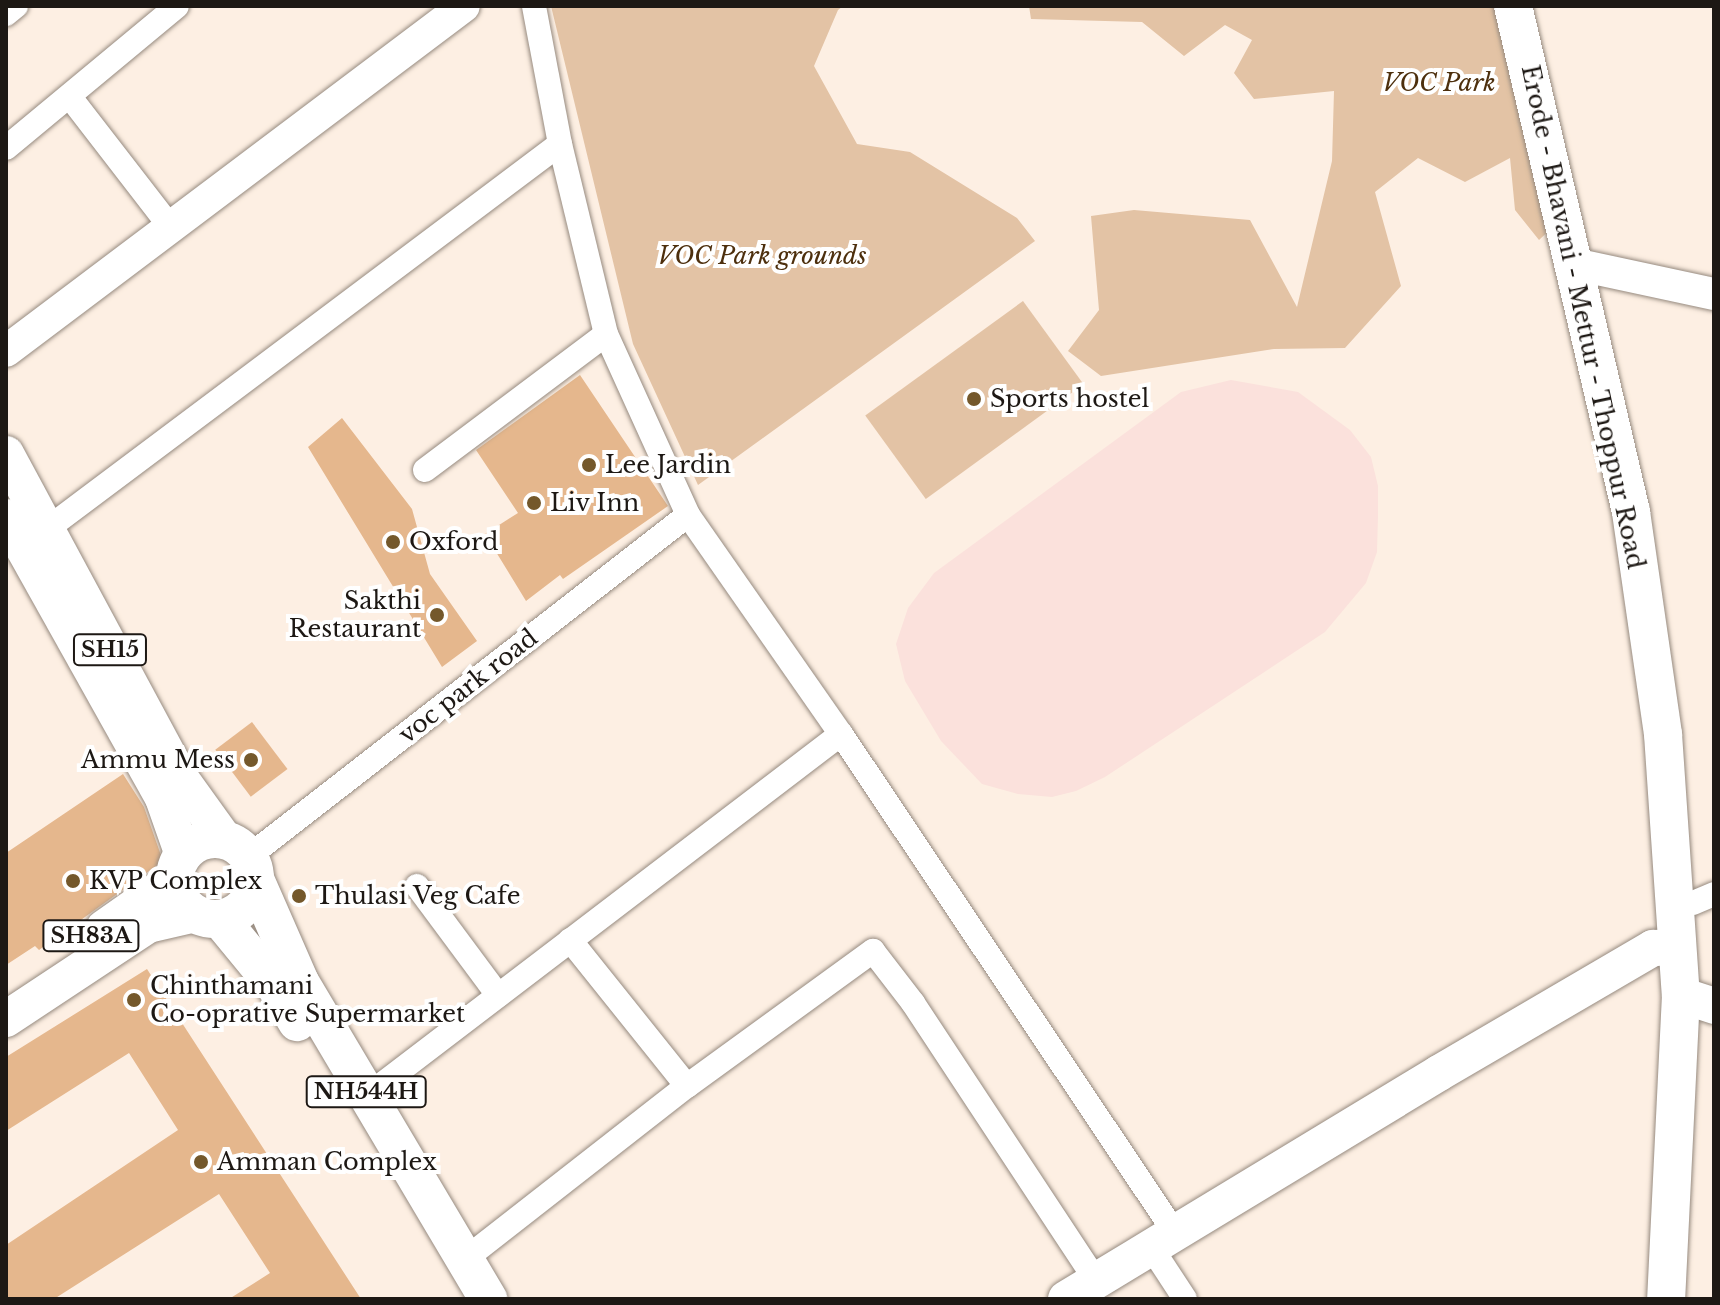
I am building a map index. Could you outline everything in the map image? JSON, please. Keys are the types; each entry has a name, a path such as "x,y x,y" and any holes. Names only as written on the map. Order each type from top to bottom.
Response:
{"highway":[{"name":"Erode - Bhavani - Mettur - Thoppur Road","path":"1513,6 1585,265 1645,510 1704,898 1684,1299"},
{"name":"Erode - Bhavani - Mettur - Thoppur Road","path":"1533,6 1631,512 1663,734 1676,947 1697,1000 1666,1299"},
{"path":"179,866 198,842 243,859 249,901 231,916 208,916"},
{"name":"NH544H","path":"243,859 300,982 488,1299"},
{"name":"NH544H","path":"179,866 180,898 208,916 276,987 463,1299"}],"main road":[{"path":"6,351 172,229 464,6"},
{"path":"1585,265 1714,294"},
{"name":"SH15","path":"6,454 181,779 243,859"},
{"name":"SH15","path":"6,517 163,798 179,866"},
{"name":"SH83A","path":"6,993 179,866"},
{"name":"SH83A","path":"6,1019 148,925 208,916"},
{"path":"1081,1290 1653,948 1676,947"}],"street":[{"path":"6,14 16,6"},
{"path":"6,148 177,6"},
{"path":"534,6 560,144 606,334 688,515 841,734 1163,1240 1185,1299"},
{"path":"70,97 172,229"},
{"path":"47,529 560,144"},
{"path":"425,470 606,334"},
{"name":"voc park road","path":"243,859 688,515"},
{"path":"368,1095 841,734"},
{"path":"417,886 498,995"},
{"path":"570,940 687,1086"},
{"path":"464,1260 687,1086 873,951 913,1003 1081,1290"}],"shaded area":[{"path":"1231,380 1298,392 1350,430 1371,457 1378,486 1377,552 1366,583 1325,632 1105,777 1076,791 1052,797 1018,794 982,784 941,741 905,681 896,644 908,608 934,573 1181,392"}],"green space":[{"name":"VOC Park grounds","path":"551,6 843,6 838,10 814,66 857,144 910,152 1017,218 1035,241 698,485 633,344"},
{"name":"VOC Park","path":"1029,6 1501,6 1555,225 1539,240 1515,210 1510,158 1465,182 1418,158 1375,192 1401,286 1345,348 1274,349 1101,376 1068,351 1099,310 1091,216 1134,210 1250,220 1297,307 1332,161 1334,91 1254,99 1234,73 1252,40 1225,25 1184,56 1142,22 1031,19"},
{"name":"Sports hostel","path":"1023,301 1084,384 926,499 865,416"}],"building":[{"path":"580,375 668,506 563,579 560,575 526,601 485,534 518,513 476,450"},
{"name":"Oxford","path":"342,418 412,509 430,574 477,641 442,667 308,447"},
{"name":"Ammu Mess","path":"252,722 288,769 251,797 215,750"},
{"name":"KVP Complex","path":"123,774 144,807 163,861 39,950 35,946 6,965 6,853"},
{"name":"Amman Complex","path":"147,969 361,1299 229,1299 270,1273 219,1194 54,1299 6,1299 6,1245 178,1130 129,1053 6,1131 6,1057"}],"place":[{"name":"Sports hostel","path":"974,399"},
{"name":"Lee Jardin","path":"589,465"},
{"name":"Liv Inn","path":"534,503"},
{"name":"Oxford","path":"393,542"},
{"name":"Sakthi Restaurant","path":"437,615"},
{"name":"Ammu Mess","path":"251,760"},
{"name":"KVP Complex","path":"73,881"},
{"name":"Thulasi Veg Cafe","path":"299,896"},
{"name":"Chinthamani Co-oprative Supermarket","path":"134,1000"},
{"name":"Amman Complex","path":"201,1162"}]}
